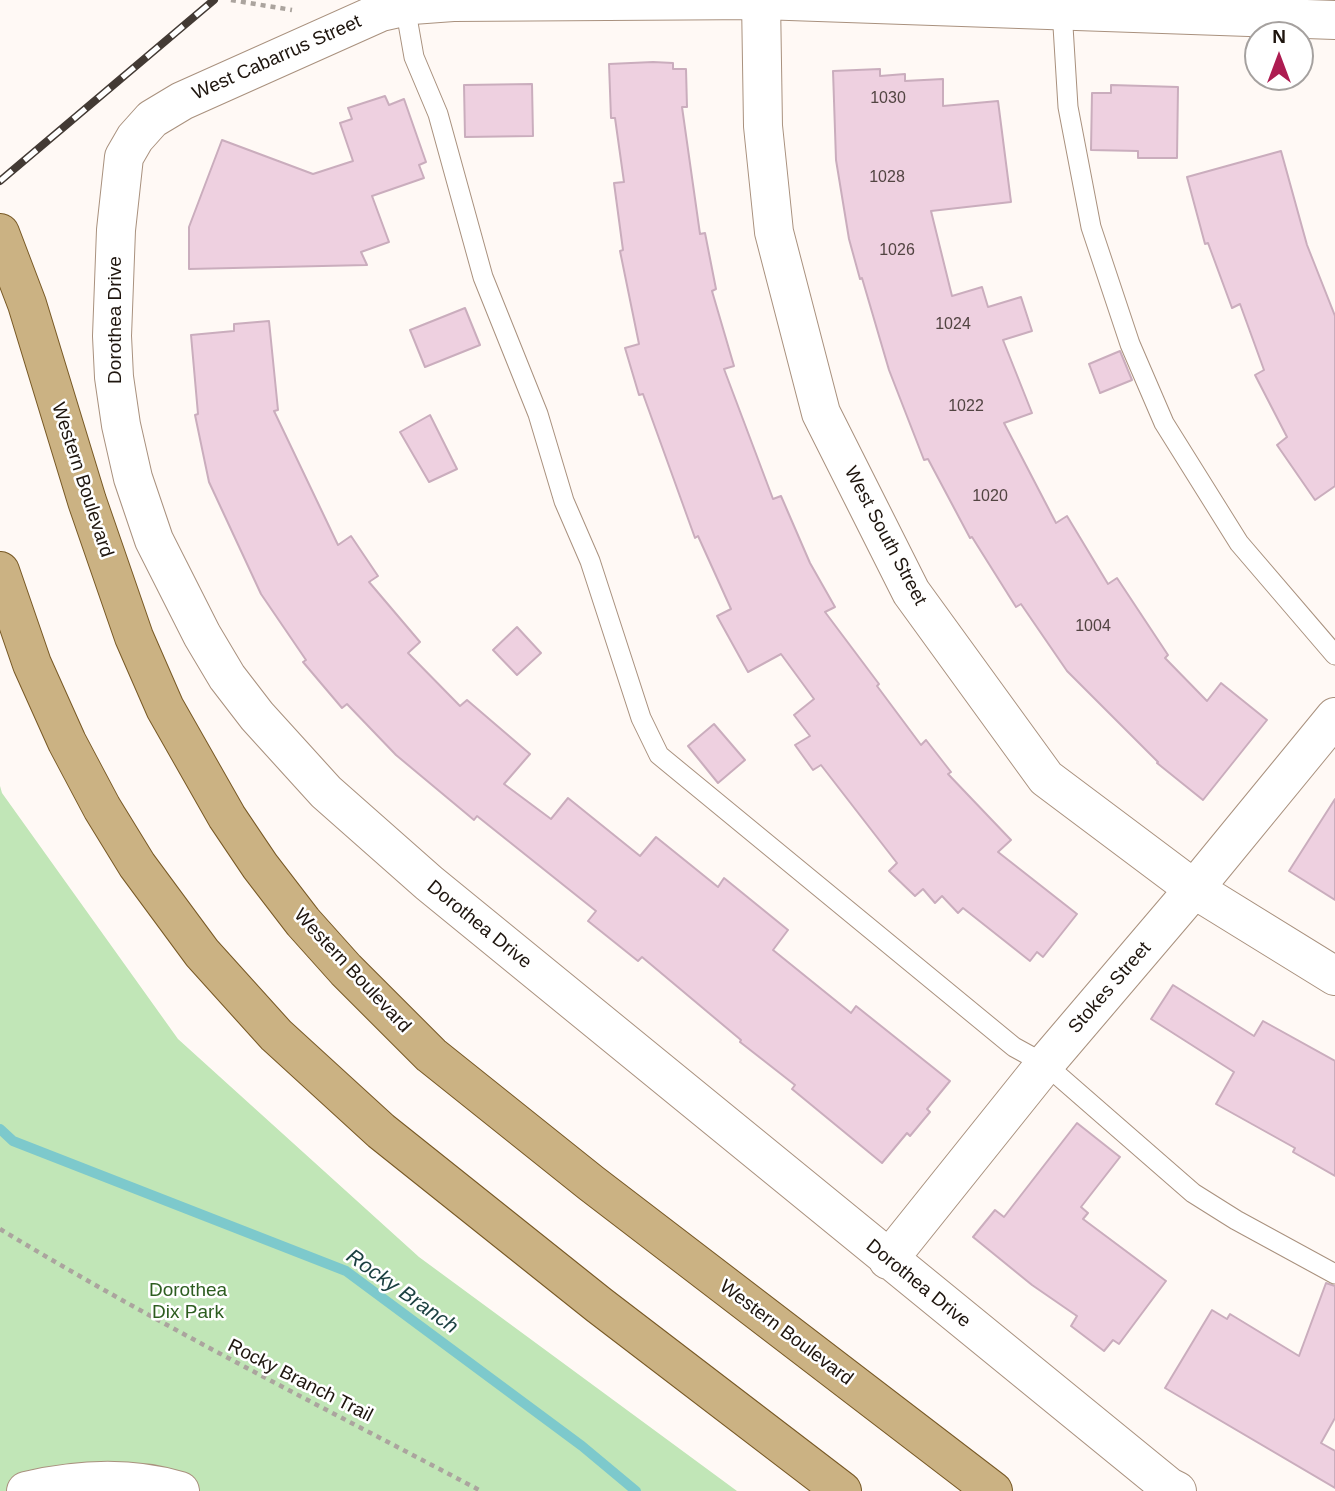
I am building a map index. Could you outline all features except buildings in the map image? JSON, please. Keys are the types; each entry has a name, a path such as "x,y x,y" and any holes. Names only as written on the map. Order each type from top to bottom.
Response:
{"main road":[{"name":"Western Boulevard","path":"0,233 26,304 87,501 134,637 166,708 227,817 303,922 346,970 431,1055 601,1191 993,1491"},
{"path":"0,571 42,686 67,742 109,819 137,865 202,953 276,1035 402,1148 599,1305 842,1491"}],"street":[{"name":"West Cabarrus Street","path":"124,157 135,138 152,120 182,101 381,12 405,6 521,1 761,0 1335,20"},
{"name":"West South Street","path":"761,0 763,126 774,232 821,413 911,592 1046,778 1195,889 1335,976"},
{"name":"Dorothea Drive","path":"124,157 116,230 112,336 114,377 121,425 133,478 154,540 202,635 227,677 257,716 326,792 429,883 888,1260 1177,1491"},
{"name":"Stokes Street","path":"888,1260 1045,1064 1195,889 1335,717"},
{"path":"26,1491 76,1482 107,1480 136,1482 180,1491"}],"lane":[{"path":"405,6 414,57 438,114 483,277 538,414 564,501 590,561 641,718 659,755 1014,1047 1045,1064 1194,1193 1236,1220 1335,1274"},
{"path":"1062,10 1068,107 1091,227 1130,344 1164,423 1239,543 1335,655"}],"path":[{"name":"Rocky Branch Trail","path":"0,1229 226,1358 481,1491"}],"green space":[{"name":"Dorothea Dix Park","path":"0,786 2,793 178,1039 419,1257 737,1491 0,1491"}],"waterway":[{"name":"Rocky Branch","path":"0,1129 13,1141 346,1271 582,1446 636,1491"}],"railway":[{"path":"0,181 214,0"}]}
